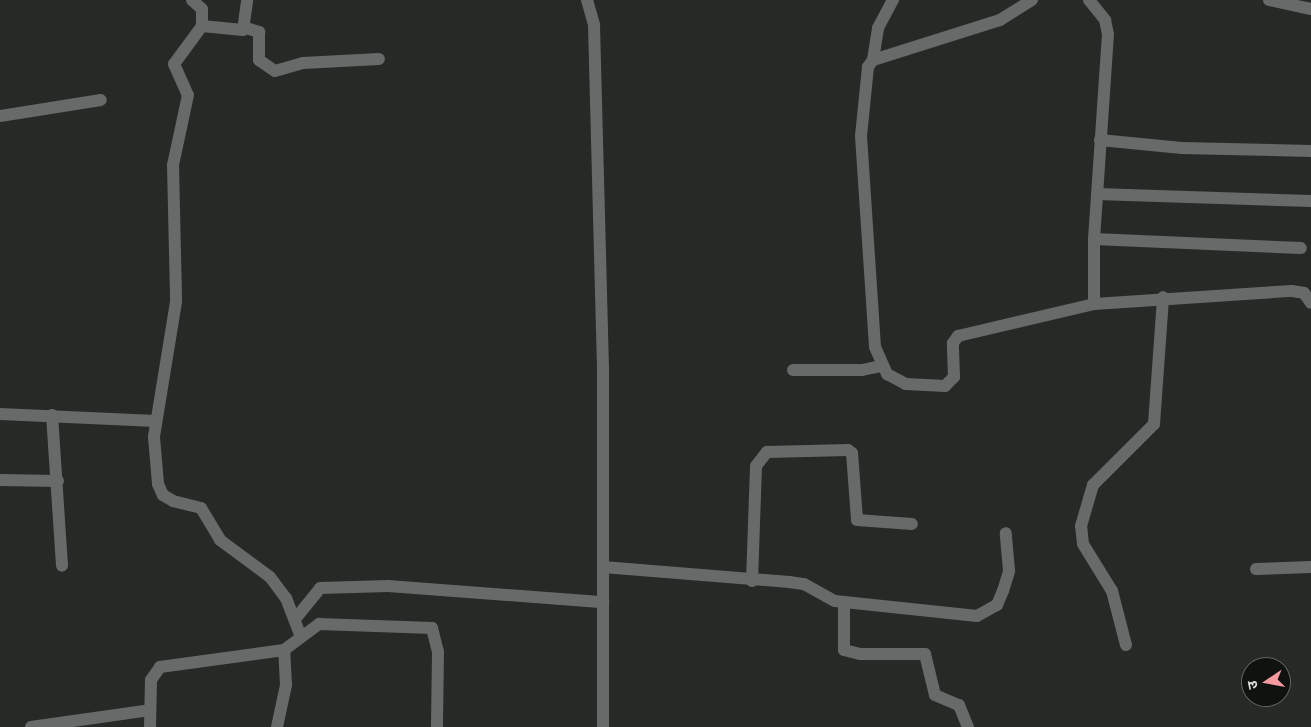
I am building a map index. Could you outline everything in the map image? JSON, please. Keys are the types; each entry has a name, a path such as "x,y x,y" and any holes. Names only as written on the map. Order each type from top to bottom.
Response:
{"street":[{"path":"192,0 202,9 202,26 174,64 188,95 187,113 174,146 176,302 153,450 162,495 208,514 220,540 270,577 296,618 300,635"},
{"path":"246,28 247,0"},
{"path":"893,0 878,28 873,60 864,87 861,136 874,330 881,366 896,381 945,386 954,377 952,348 958,336 1094,304 1163,297 1292,291 1304,293 1311,303"},
{"path":"873,60 1000,20 1032,0"},
{"path":"1089,0 1105,20 1108,34 1096,194 1094,304"},
{"path":"1269,0 1311,9"},
{"path":"590,1 594,25 602,354 603,727"},
{"path":"202,26 246,28 259,32 259,60 275,71 303,63 379,59"},
{"path":"0,116 101,100"},
{"path":"1100,140 1182,148 1311,151"},
{"path":"1096,194 1311,201"},
{"path":"1094,239 1301,248"},
{"path":"1126,645 1112,591 1083,544 1081,526 1092,485 1154,424 1163,297"},
{"path":"793,370 862,370 881,366"},
{"path":"0,414 156,421"},
{"path":"52,415 58,481 62,566"},
{"path":"752,581 756,466 767,452 848,450 852,453 857,520 912,524"},
{"path":"0,480 58,481"},
{"path":"603,567 804,584 827,598 844,602 988,614 997,605 1008,571 1006,533"},
{"path":"1256,569 1311,567"},
{"path":"296,618 320,588 388,586 602,602"},
{"path":"844,602 844,650 860,654 925,654 935,695 959,705 968,727"},
{"path":"150,727 150,680 160,667 284,650 300,635 318,624 432,628 438,652 437,727"},
{"path":"277,727 286,685 284,650"},
{"path":"31,727 150,710"}]}
